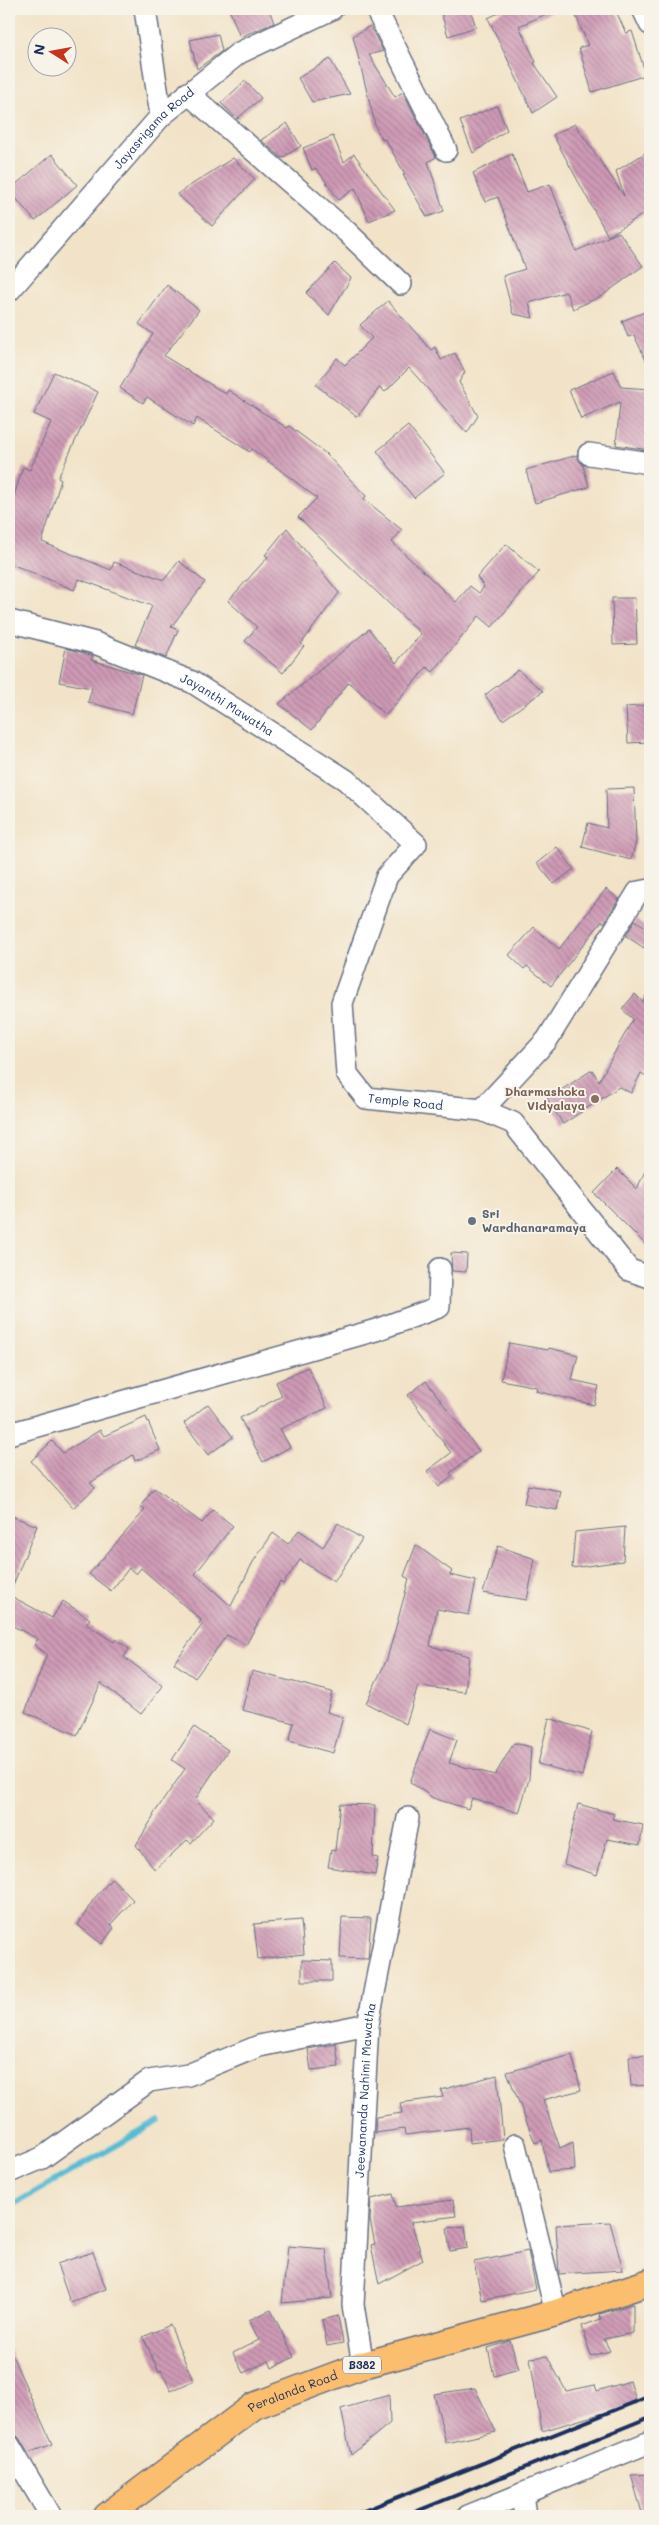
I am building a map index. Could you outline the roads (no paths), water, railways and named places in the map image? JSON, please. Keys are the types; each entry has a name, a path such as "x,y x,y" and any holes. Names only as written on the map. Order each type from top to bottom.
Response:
{"main road":[{"name":"Peralanda Road","path":"106,2516 254,2406 363,2365 556,2313 650,2282"}],"street":[{"path":"145,9 161,116"},
{"name":"Jayasrigama Road","path":"9,291 161,116 239,53 332,9"},
{"path":"376,9 446,150"},
{"path":"643,9 650,24"},
{"path":"188,93 347,232 401,284"},
{"path":"589,454 650,463"},
{"name":"Jayanthi Mawatha","path":"9,621 95,642 192,682 346,780 416,844"},
{"name":"Temple Road","path":"416,844 387,876 342,1003 347,1074 366,1098 482,1110 513,1123 628,1270 650,1277"},
{"path":"482,1110 547,1040 638,892 650,890"},
{"path":"9,1434 376,1330 439,1307 440,1269"},
{"name":"Jeewananda Nahimi Mawatha","path":"363,2365 353,2305 368,2024 408,1818"},
{"path":"9,2172 42,2158 149,2081 188,2075 259,2046 368,2024"},
{"path":"515,2145 556,2313"},
{"path":"468,2516 650,2442"},
{"path":"9,2445 51,2516"},
{"path":"522,2494 525,2516"}],"waterway":[{"path":"9,2207 159,2121"}],"railway":[{"path":"351,2516 650,2396"},
{"path":"405,2516 650,2417"}],"place":[{"name":"Dharmashoka Vidyalaya","path":"595,1099"},
{"name":"Sri Wardhanaramaya","path":"472,1221"}]}
